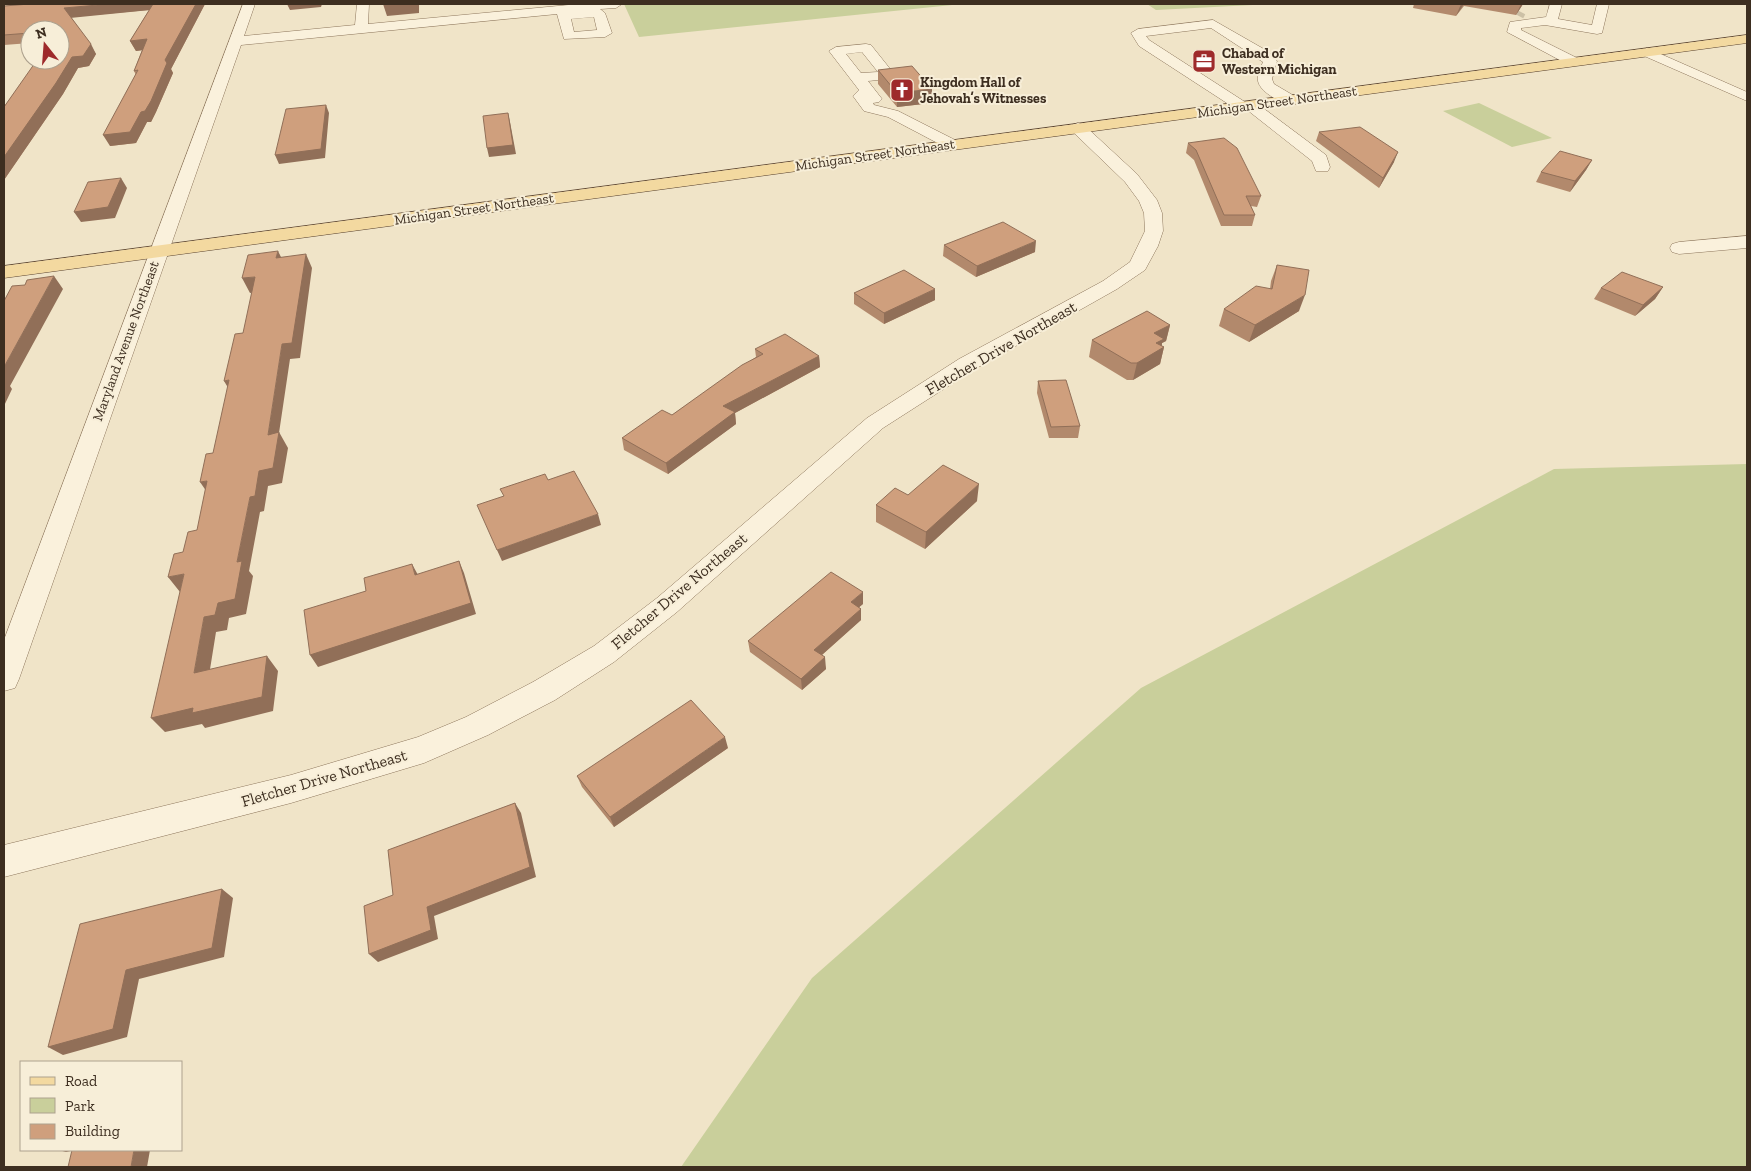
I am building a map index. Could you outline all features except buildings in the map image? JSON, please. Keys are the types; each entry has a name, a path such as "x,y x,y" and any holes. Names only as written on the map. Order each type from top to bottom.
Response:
{"main road":[{"name":"Michigan Street Northeast","path":"4,272 1747,39"}],"street":[{"name":"Maryland Avenue Northeast","path":"4,679 249,4"},
{"path":"360,29 363,4"},
{"path":"466,4 467,18"},
{"path":"236,41 467,18 507,9 563,13 597,5 616,4"},
{"path":"1546,21 1551,20 1556,4"},
{"path":"1574,62 1515,34 1516,20 1546,21 1597,30 1604,4"},
{"path":"1291,100 1267,86 1265,79 1270,61 1264,55 1213,24 1138,33 1144,43 1246,106 1320,159 1322,167"},
{"path":"1647,52 1747,97"},
{"path":"857,78 875,100 893,114 953,145"},
{"name":"Fletcher Drive Northeast","path":"4,860 291,789 424,749 477,726 544,691 604,654 667,605 875,423 967,364 1110,285 1138,266 1149,246 1154,231 1153,213 1148,200 1131,178 1078,128"},
{"path":"1679,248 1747,242"}],"green space":[{"path":"624,4 962,4 639,37"},
{"path":"1147,4 1273,4 1156,10"},
{"path":"1479,103 1552,138 1512,147 1443,111"},
{"path":"1747,464 1747,1167 681,1167 812,978 1141,688 1554,469"}],"tunnel":[{"path":"1517,15 1519,11"}],"place":[{"name":"Chabad of Western Michigan","path":"1204,61"},
{"name":"Kingdom Hall of Jehovah’s Witnesses","path":"902,90"}]}
